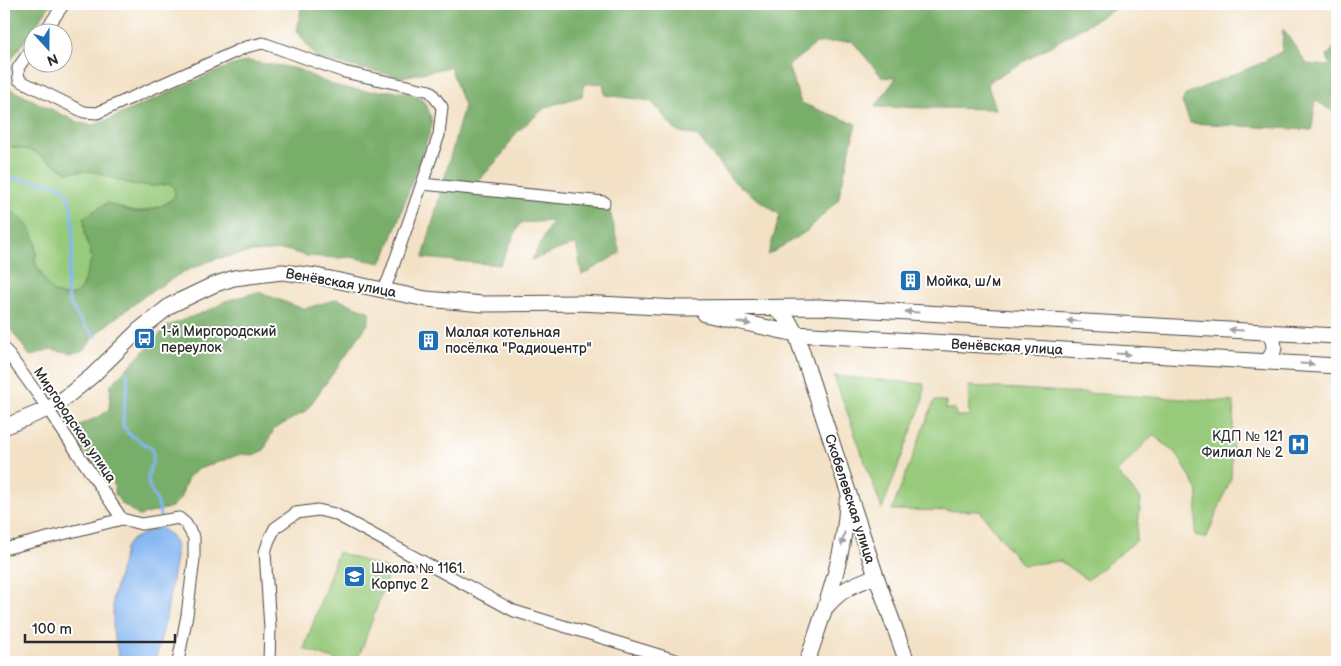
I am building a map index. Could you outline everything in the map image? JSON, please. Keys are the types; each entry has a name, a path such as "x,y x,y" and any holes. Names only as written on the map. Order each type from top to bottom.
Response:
{"street":[{"path":"51,22 64,4"},
{"path":"22,62 18,68 19,80 84,112 97,113 246,47 264,43 344,72 430,91 442,106 439,135 383,291"},
{"path":"422,184 604,202"},
{"name":"Венёвская улица","path":"48,409 81,386 156,316 177,302 213,285 234,278 282,272 316,276 426,299 482,304 579,303 679,308 818,307 1337,336"},
{"path":"796,334 798,317 803,312 818,307"},
{"name":"Венёвская улица","path":"679,308 796,334 829,337 1337,366"},
{"name":"Скобелевская улица","path":"775,308 788,320 796,334 847,491 907,662"},
{"path":"1266,362 1275,350 1275,345 1269,332"},
{"path":"807,370 810,348 820,340 829,337"},
{"name":"Миргородская улица","path":"4,348 48,409 122,519"},
{"path":"4,427 48,409"},
{"path":"807,662 835,575 846,528 847,491"},
{"path":"270,662 270,628 265,552 275,528 285,519 296,513 318,510 336,514 412,557 514,610 682,662"},
{"path":"4,549 122,519 142,524 179,518 186,524 194,538 194,559 187,615 178,662"},
{"path":"824,609 839,593 876,576"}],"green space":[{"path":"4,4 51,4 38,22 22,22 22,44 10,61 4,61"},
{"path":"302,4 1123,4 987,83 996,109 875,107 896,78 882,77 852,41 817,43 788,66 801,103 856,124 838,200 807,231 768,255 780,215 733,181 697,136 676,131 651,101 605,95 603,83 584,84 582,96 546,107 517,132 501,156 475,185 607,199 620,253 582,275 576,243 532,260 552,221 520,223 500,265 423,258 464,106 450,67 402,77 317,59 297,31"},
{"path":"1283,29 1307,64 1330,66 1327,55 1337,45 1337,114 1315,100 1312,130 1190,123 1182,102 1186,94 1259,64 1282,51"},
{"path":"247,61 297,69 325,82 350,89 408,93 420,98 427,107 432,126 386,254 381,263 350,257 307,256 286,250 252,252 215,259 183,272 146,295 105,326 82,351 72,353 50,349 30,356 4,320 4,207 23,219 31,229 36,243 35,261 38,268 48,286 54,292 63,296 74,295 81,289 92,258 85,234 84,217 107,203 134,212 145,212 167,203 175,196 174,188 170,184 154,186 131,184 95,172 68,172 33,151 4,145 4,86 73,120 93,125 227,67"},
{"path":"4,145 33,151 68,172 95,172 131,184 154,186 170,184 174,187 175,196 168,204 136,213 107,204 85,234 92,258 81,289 74,295 63,296 54,292 48,286 38,268 35,261 37,253 23,219 4,207"},
{"path":"258,292 304,309 337,299 370,312 368,324 306,411 274,429 264,450 253,455 241,454 199,469 188,477 180,499 172,507 139,516 121,503 115,494 114,483 82,449 77,427 102,415 109,409 111,385 168,326 214,308 225,301"},
{"path":"834,376 924,384 923,400 882,509"},
{"path":"968,386 1234,402 1231,478 1206,539 1195,535 1198,491 1178,455 1153,435 1117,472 1141,500 1136,541 1087,580 1060,561 1022,565 980,511 892,510 934,401 946,401 946,409 955,409 956,416 969,416"},
{"path":"338,552 390,570 357,662 342,662 304,649"}],"water":[{"path":"160,528 172,536 176,547 176,556 166,618 155,662 120,662 113,631 113,596 125,548 133,539 151,530"}],"waterway":[{"path":"4,63 13,68"},
{"path":"4,177 55,184 63,188 68,195 72,211 73,240 67,291 72,308 96,337"},
{"path":"126,372 128,383 123,410 123,426 129,434 152,449 153,457 148,475 148,483 159,507 160,531"}],"place":[{"name":"Мойка, ш/м","path":"910,281"},
{"name":"1-й Миргородский переулок","path":"145,339"},
{"name":"Малая котельная посёлка \"Радиоцентр\"","path":"429,340"},
{"name":"КДП № 121 Филиал № 2","path":"1299,444"},
{"name":"Школа № 1161. Корпус 2","path":"355,576"}]}
